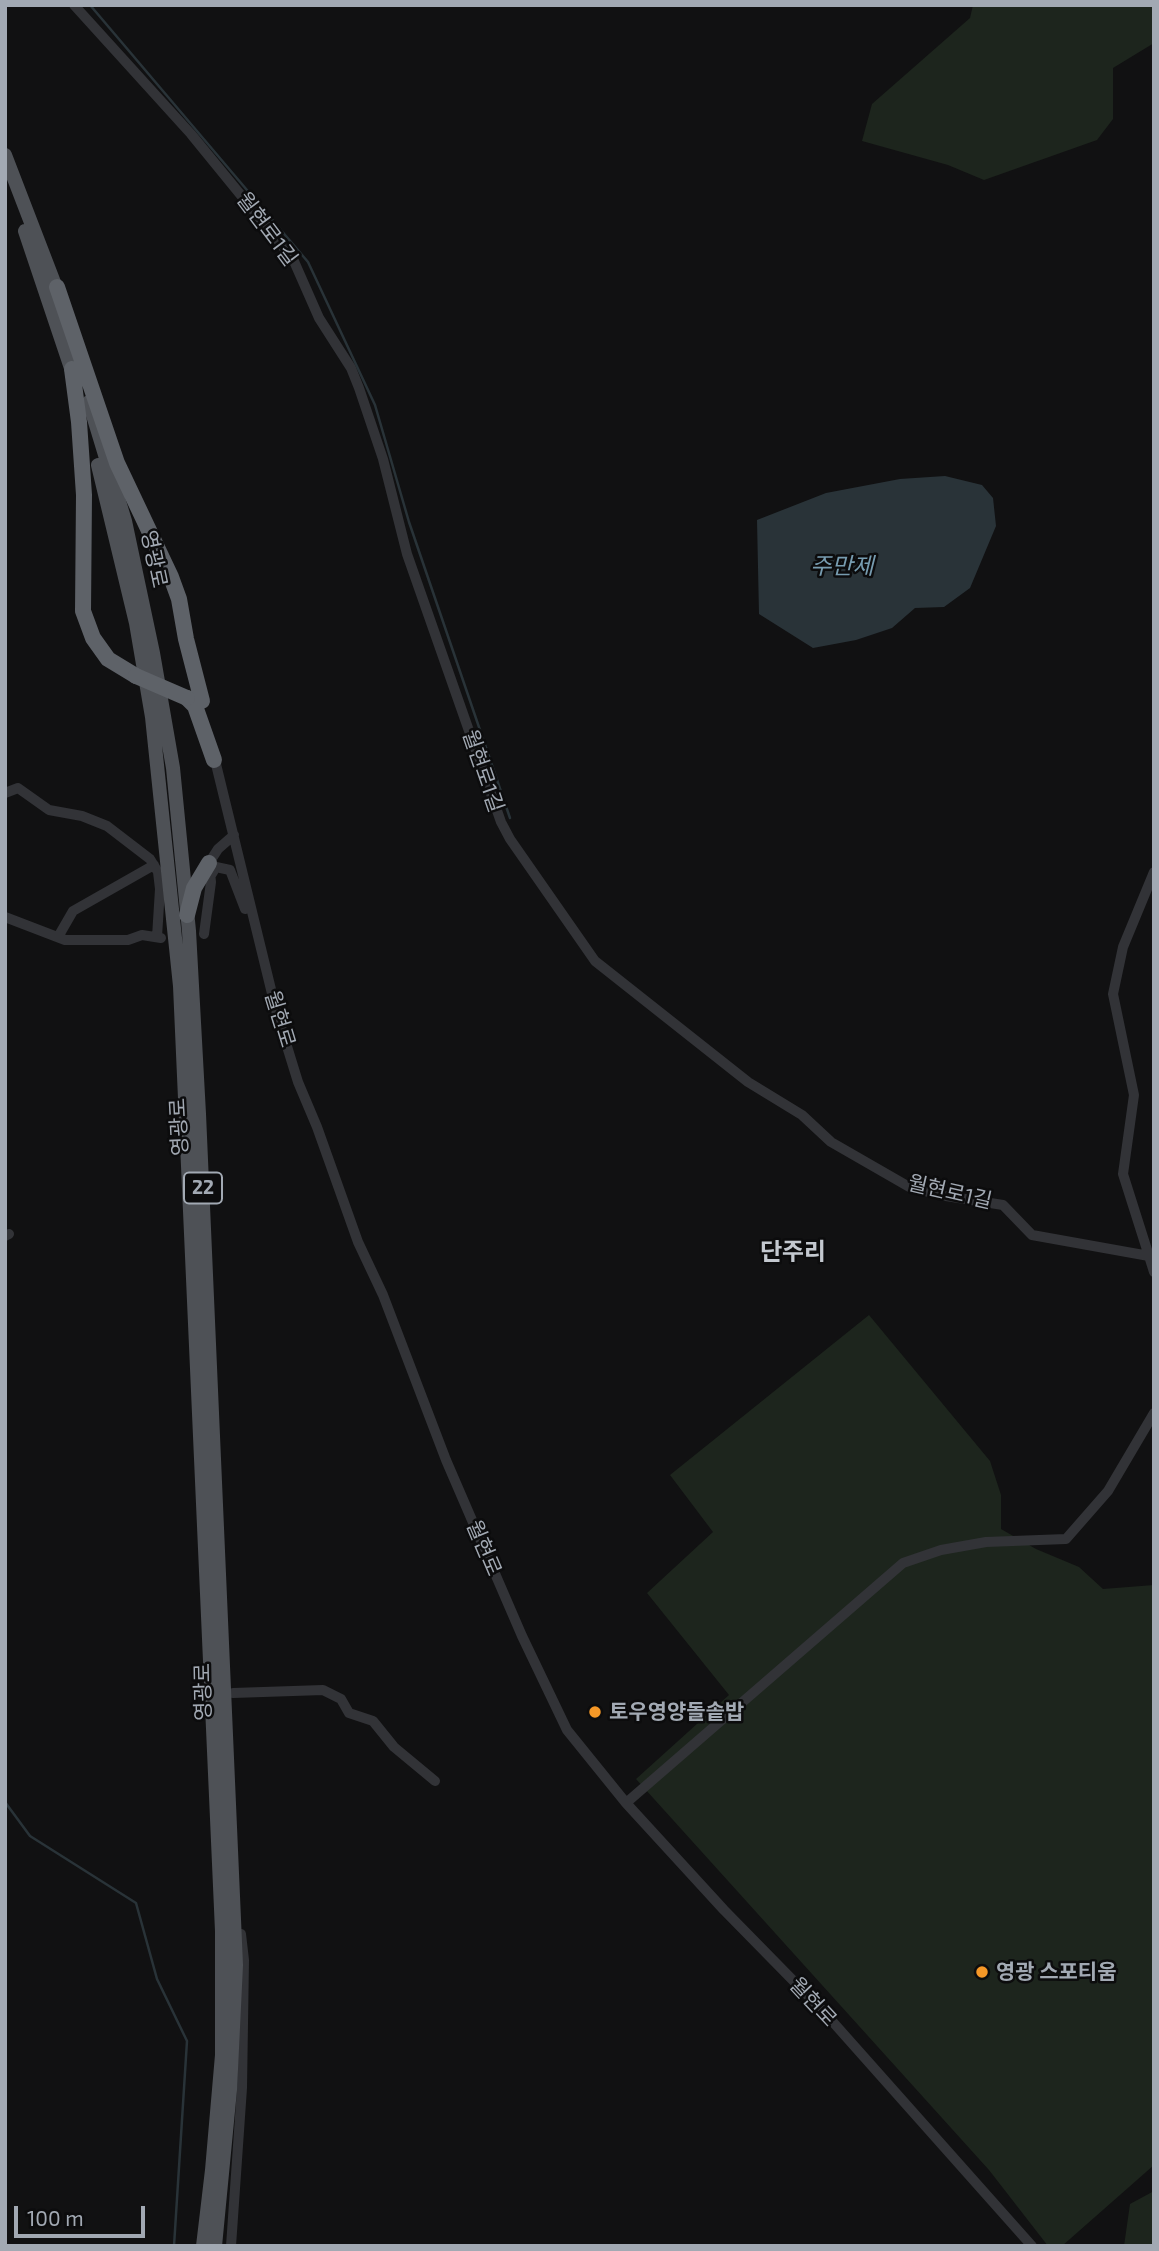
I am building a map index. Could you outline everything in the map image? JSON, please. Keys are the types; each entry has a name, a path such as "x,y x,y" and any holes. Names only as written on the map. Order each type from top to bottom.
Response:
{"highway":[{"path":"57,288 117,463 179,599 195,706 214,760"},
{"path":"72,369 84,495 83,611 93,638 108,659 136,676 195,700"},
{"path":"187,915 194,888 204,868 210,870"}],"main road":[{"name":"영광로","path":"5,155 57,288 125,521 153,653 173,768 187,915 199,1114 236,1965 223,2180 215,2246"},
{"name":"영광로","path":"5,177 72,369 110,509 142,661 160,778 180,986 222,1931 222,2055 203,2246"}],"street":[{"name":"월현로1길","path":"74,5 191,134 293,259 319,318 351,368 359,388 383,459 407,554 500,821 595,961 748,1082 802,1115 831,1142 911,1188 1003,1205 1032,1235 1149,1256"},
{"name":"월현로","path":"214,760 261,949 298,1082 358,1242 383,1295 446,1460 522,1636 567,1730 626,1803 724,1910 824,2012 1032,2246"},
{"path":"5,793 18,788 49,810 82,816 107,826 150,859 158,872 160,938 142,935 128,940 65,940 5,917"},
{"path":"204,934 210,870 218,849 234,835"},
{"path":"58,937 73,911 154,865"},
{"path":"210,870 216,867 230,870 261,949"},
{"path":"1154,872 1123,947 1113,994 1134,1095 1123,1174 1154,1272"},
{"path":"626,1803 903,1563 941,1550 986,1542 1066,1539 1108,1490 1154,1413"},
{"path":"233,1693 323,1690 341,1699 349,1713 373,1721 394,1747 435,1781"},
{"path":"231,1856 244,1960 242,2088 231,2246"}],"shaded area":[{"path":"973,5 1154,5 1154,43 1113,68 1113,119 1097,140 984,180 948,165 862,141 872,104 970,18"},
{"name":"영광 스포티움","path":"869,1315 990,1461 1001,1495 1001,1529 1036,1549 1079,1567 1103,1589 1154,1585 1154,2165 1062,2246 1048,2246 989,2170 636,1779 729,1695 647,1593 713,1532 670,1475"},
{"path":"1154,2191 1154,2246 1124,2246 1130,2204"}],"water":[{"name":"주만제","path":"945,476 982,485 993,498 996,526 970,588 944,607 915,608 892,628 856,640 813,648 759,614 757,520 826,493 900,479"}],"waterway":[{"path":"90,5 308,262 375,405 409,522 510,818"},
{"path":"5,1802 30,1836 136,1903 157,1979 187,2041 174,2246"}],"place":[{"name":"토우영양돌솥밥","path":"595,1712"},
{"name":"영광 스포티움","path":"982,1972"}],"district":[{"name":"단주리","path":"793,1252"}]}
